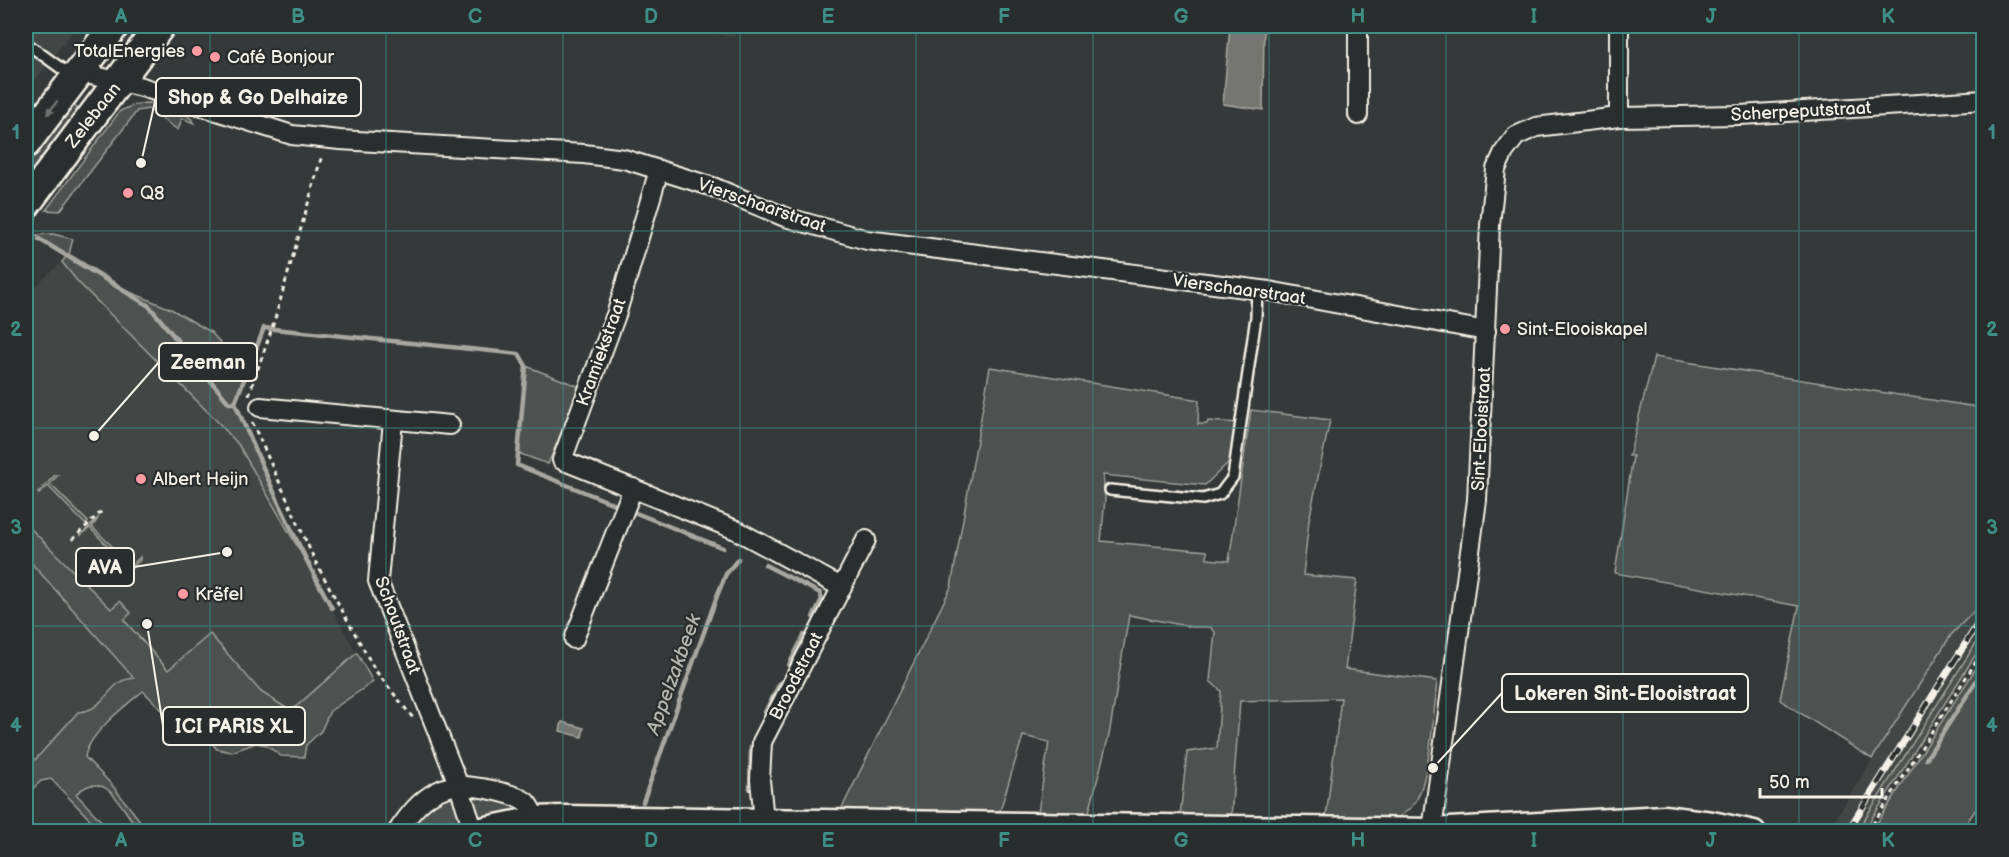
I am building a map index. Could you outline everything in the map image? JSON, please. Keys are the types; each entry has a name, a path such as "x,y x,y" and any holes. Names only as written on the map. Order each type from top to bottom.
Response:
{"main road":[{"name":"Zelebaan","path":"26,143 114,26"},
{"name":"Zelebaan","path":"26,204 160,26"}],"street":[{"path":"1358,26 1358,115"},
{"path":"1618,117 1619,26"},
{"name":"Vierschaarstraat","path":"78,72 120,81 292,135 584,154 624,159 713,187 785,217 867,240 1257,290 1486,331"},
{"name":"Scherpeputstraat","path":"1618,117 1740,115 1983,100"},
{"name":"Sint-Elooistraat","path":"1432,830 1477,500 1490,225 1496,169 1504,152 1516,136 1536,127 1618,117"},
{"name":"Kramiekstraat","path":"659,170 617,312 562,460 736,530 842,587"},
{"path":"253,408 450,425"},
{"name":"Schoutstraat","path":"393,421 378,581 459,786 470,830"},
{"path":"573,639 633,488"},
{"name":"Broodstraat","path":"764,820 760,780 762,742 866,540"},
{"path":"398,831 417,805 429,796 438,790 459,786 499,792 523,800 535,818"},
{"path":"470,830 535,818 656,825 764,820 1432,830 1664,817 1676,825 1754,831"}],"lane":[{"path":"26,43 62,69 78,72"},
{"path":"1110,490 1203,500 1220,494 1233,477 1256,317 1257,290"}],"path":[{"path":"327,139 274,322 249,394 264,451 316,563 375,670 417,724"},
{"path":"72,540 104,509"},
{"path":"1868,831 1983,650"}],"shaded area":[{"path":"26,26 76,26 26,93"},
{"path":"670,26 735,26 735,37"},
{"path":"1230,26 1264,26 1263,110 1223,104"},
{"path":"145,103 180,111 194,123 182,118 178,130 148,109 137,111 60,211 46,210 120,111"},
{"path":"71,105 79,111 26,185 26,162 67,107"},
{"path":"53,234 73,239 69,254 130,292 171,309 211,332 229,353 240,359 248,370 235,403 279,504 312,572 238,444 78,282 62,262 66,257 35,235"},
{"path":"62,262 78,282 238,444 373,682 330,711 299,741 163,691 143,670 26,786 26,295"},
{"path":"1654,357 1983,408 1983,597 1975,610 1951,635 1872,759 1780,700 1799,606 1615,573 1633,456 1629,456"},
{"path":"526,366 580,387 548,464 518,453"},
{"path":"990,367 1199,400 1198,424 1207,424 1208,421 1238,423 1232,459 1205,485 1103,475 1105,499 1101,541 1207,551 1207,559 1229,561 1251,410 1330,420 1309,520 1303,575 1357,580 1345,669 1437,681 1431,743 1425,776 1421,790 1411,808 1399,817 1326,817 1341,698 1240,701 1231,817 1180,816 1187,752 1217,748 1221,691 1210,681 1215,632 1210,627 1192,627 1129,615 1109,735 1088,816 1038,812 1049,742 1023,736 998,817 840,812 951,587"},
{"path":"55,475 58,475 50,484 88,522 85,524 48,486 38,493"},
{"path":"99,517 92,527 132,565 140,557 140,560 123,577 121,576 129,568 90,528 80,536"},
{"path":"26,524 111,609 120,601 131,613 124,620 168,670 210,634 261,692 291,711 357,653 373,682 330,711 321,731 306,745 304,757 281,756 266,745 256,743 232,752 217,749 201,731 167,715 143,691 100,730 85,757 112,785 141,822 136,825 116,798 104,787 88,786 76,794 107,827 101,831 51,779 41,781 26,795 26,770 78,712 91,709 120,682 134,678 26,557"},
{"path":"1983,597 1983,632 1860,828 1857,831 1827,832 1951,635 1975,610"},
{"path":"1983,632 1983,643 1864,831 1857,831"},
{"path":"1983,657 1983,799 1961,831 1872,831"},
{"path":"562,722 584,728 582,737 560,731"},
{"path":"455,790 461,817 450,828 435,832 402,832 415,813"},
{"path":"467,790 527,809 482,819 476,814"}],"waterway":[{"path":"39,239 149,306 229,403 235,403 264,328 519,354 526,366 517,465 614,504"},
{"path":"235,403 293,533 332,608"},
{"name":"Appelzakbeek","path":"636,513 723,548"},
{"name":"Appelzakbeek","path":"643,802 717,596 726,574 738,559"},
{"path":"765,565 820,593 822,599 813,617"},
{"path":"789,665 804,635"},
{"path":"1926,759 1984,669"},
{"path":"765,712 780,683"},
{"path":"750,789 751,747"}],"railway":[{"path":"1847,832 1984,614"}],"place":[{"name":"TotalEnergies","path":"197,51"},
{"name":"Café Bonjour","path":"215,57"},
{"name":"Shop & Go Delhaize","path":"141,163"},
{"name":"Q8","path":"128,193"},
{"name":"Sint-Elooiskapel","path":"1505,329"},
{"name":"Zeeman","path":"94,436"},
{"name":"Albert Heijn","path":"141,479"},
{"name":"AVA","path":"227,552"},
{"name":"Krëfel","path":"183,594"},
{"name":"ICI PARIS XL","path":"147,624"},
{"name":"Lokeren Sint-Elooistraat","path":"1433,768"}]}
